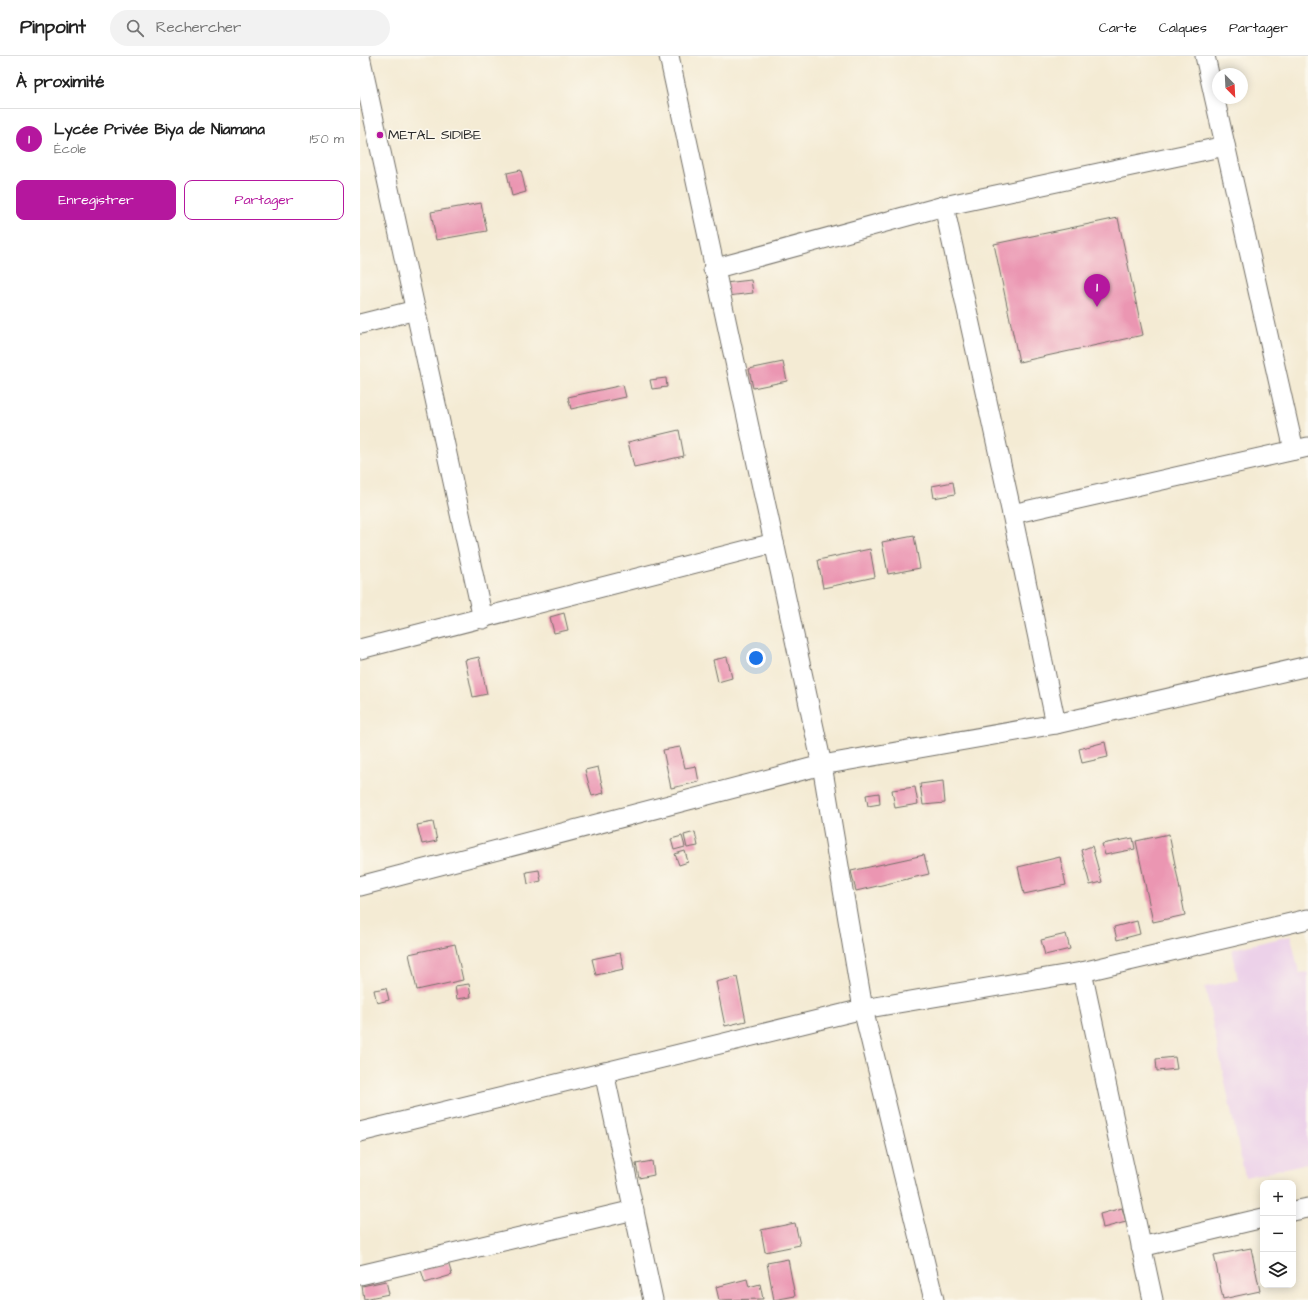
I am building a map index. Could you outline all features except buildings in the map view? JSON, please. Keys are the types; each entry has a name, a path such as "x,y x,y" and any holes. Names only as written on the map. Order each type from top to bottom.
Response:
{"street":[{"path":"360,56 483,619"},
{"path":"669,56 822,765 863,1009 934,1300"},
{"path":"1012,514 1301,448 1225,146 1205,56"},
{"path":"714,269 944,206 1225,146"},
{"path":"944,206 1012,514 1056,724"},
{"path":"360,324 416,310"},
{"path":"360,649 483,619 774,543"},
{"path":"360,886 822,765 1056,724 1308,666"},
{"path":"360,1132 863,1009 1082,972 1308,920"},
{"path":"1082,972 1153,1300"},
{"path":"604,1072 653,1300"},
{"path":"1296,1210 1308,1208"},
{"path":"360,1275 634,1210"},
{"path":"1141,1247 1260,1219"}],"shaded area":[{"path":"1291,936 1299,973 1308,972 1308,1163 1245,1177 1205,987 1238,980 1232,949"}],"place":[{"name":"METAL SIDIBE","path":"380,135"},
{"name":"Lycée Privée Biya de Niamana","path":"1097,307"}]}
